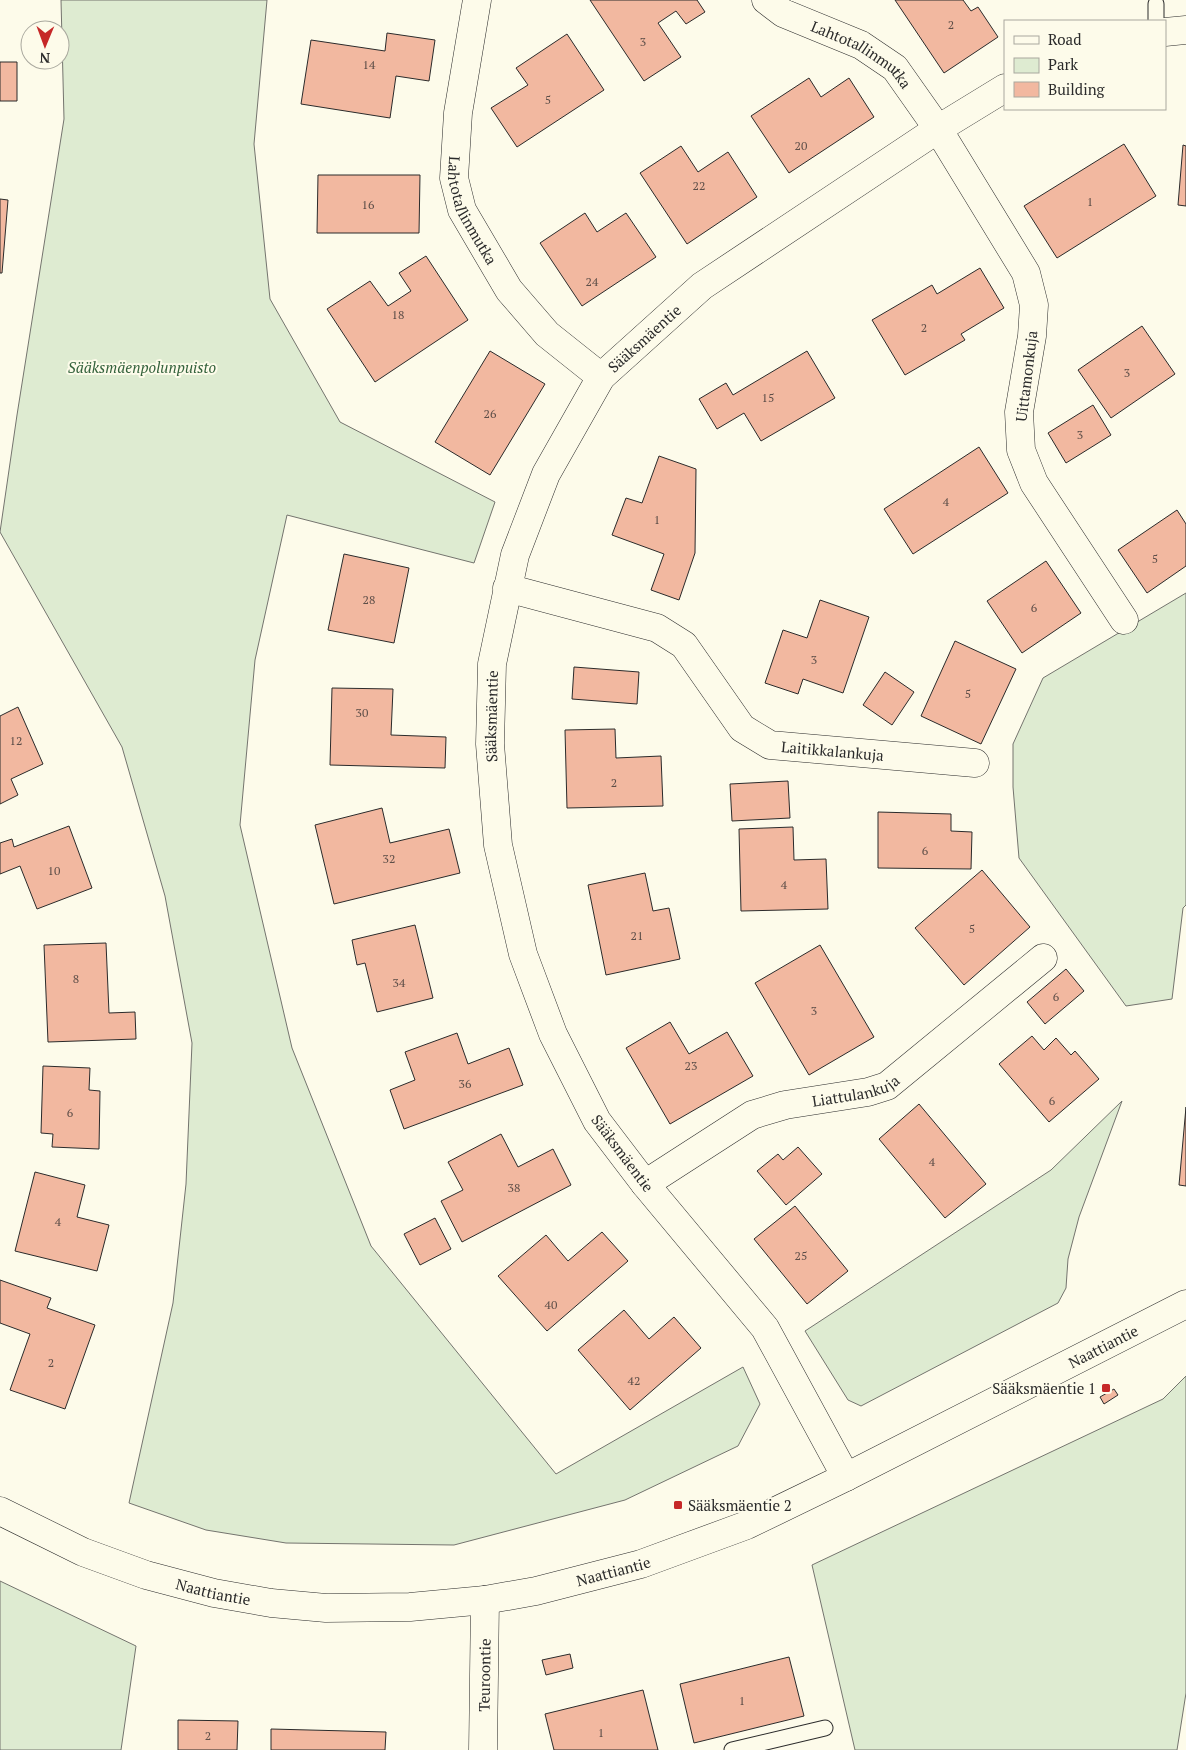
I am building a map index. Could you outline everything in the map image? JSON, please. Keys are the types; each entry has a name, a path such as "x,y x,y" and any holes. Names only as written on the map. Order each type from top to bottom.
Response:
{"street":[{"name":"Lahtotallinmutka","path":"477,0 458,113 454,178 462,210 509,290 546,334 601,377"},
{"name":"Lahtotallinmutka","path":"766,0 783,13 861,45 895,68 938,129"},
{"path":"1166,32 1186,30"},
{"name":"Sääksmäentie","path":"846,1477 765,1328 645,1184 597,1122 553,1034 522,954 498,845 490,744 492,664 515,555 546,474 601,377 702,286 938,129 1004,89"},
{"name":"Uittamonkuja","path":"938,129 1026,273 1034,305 1032,336 1019,412 1021,450 1034,484 1124,620"},
{"name":"Laitikkalankuja","path":"507,588 657,628 684,645 742,728 770,745 975,763"},
{"name":"Liattulankuja","path":"645,1184 752,1115 785,1105 868,1092 887,1086 1043,958"},
{"name":"Naattiantie","path":"0,1511 83,1552 146,1575 270,1603 326,1608 410,1607 485,1600 536,1591 641,1564 747,1524 846,1477 1186,1304"},
{"name":"Teuroontie","path":"483,1750 485,1600"}],"lane":[{"path":"1156,4 1156,20"},
{"path":"732,1750 825,1728"}],"green space":[{"name":"Sääksmäenpolunpuisto","path":"61,0 267,0 254,144 270,299 340,422 495,502 474,563 287,515 255,660 240,825 292,1048 371,1246 556,1474 743,1367 760,1404 738,1446 625,1500 454,1545 286,1543 206,1530 129,1503 173,1303 186,1184 192,1043 165,896 122,747 0,532 64,119 63,70 70,70 70,20 62,20"},
{"path":"1186,593 1186,905 1183,908 1172,999 1126,1006 1019,858 1013,787 1013,744 1043,678"},
{"path":"1122,1101 1079,1217 1068,1259 1066,1288 1058,1303 861,1406 848,1400 805,1331 1051,1170"},
{"path":"1186,1376 1186,1693 1177,1750 855,1750 812,1565 1163,1399"},
{"path":"0,1581 136,1646 121,1750 0,1750"}],"building":[{"path":"590,0 697,0 705,12 686,24 676,11 658,23 681,57 644,81"},
{"path":"895,0 963,0 971,11 978,7 998,37 944,73"},
{"path":"387,33 435,40 429,81 396,76 390,118 301,104 311,40 385,51"},
{"path":"567,34 604,90 517,147 491,108 528,85 516,68"},
{"path":"0,62 17,62 17,101 0,101"},
{"path":"809,78 821,97 849,78 874,117 789,173 751,116"},
{"path":"1124,144 1156,196 1057,258 1024,206"},
{"path":"1183,145 1186,146 1186,206 1178,205"},
{"path":"681,146 698,172 728,152 757,197 687,244 640,173"},
{"path":"318,175 420,175 419,233 317,233"},
{"path":"0,199 8,200 2,273 0,273"},
{"path":"585,213 597,232 626,213 656,257 582,306 540,243"},
{"path":"426,256 468,320 375,382 327,309 370,281 388,306 411,291 399,273"},
{"path":"980,268 1004,308 961,334 965,340 905,375 872,320 932,285 937,294"},
{"path":"1142,326 1175,374 1111,418 1078,370"},
{"path":"490,351 545,384 490,475 435,442"},
{"path":"807,351 835,398 761,441 744,413 717,429 699,399 726,383 733,395"},
{"path":"1093,405 1111,435 1066,463 1048,433"},
{"path":"979,447 1008,493 913,554 884,509"},
{"path":"659,456 696,469 695,553 679,600 651,590 664,554 612,535 626,498 642,503"},
{"path":"1177,510 1186,524 1186,566 1147,593 1118,550"},
{"path":"344,554 409,568 394,643 328,630"},
{"path":"1046,561 1081,613 1022,653 987,601"},
{"path":"820,600 869,617 843,693 803,679 798,694 765,683 783,630 807,638"},
{"path":"955,641 1016,669 981,744 921,716"},
{"path":"574,667 639,672 637,704 572,699"},
{"path":"885,672 914,692 892,725 863,705"},
{"path":"332,688 393,689 391,735 446,737 445,768 330,765"},
{"path":"18,707 43,764 11,779 18,795 0,804 0,716"},
{"path":"615,729 616,758 661,756 663,806 567,808 565,730"},
{"path":"788,781 790,818 732,821 730,784"},
{"path":"382,808 390,843 449,829 460,873 334,904 315,825"},
{"path":"878,812 951,814 951,831 972,832 971,869 878,868"},
{"path":"69,826 92,888 37,909 20,866 0,874 0,843 12,839 14,847"},
{"path":"793,827 794,860 826,859 828,909 741,911 739,829"},
{"path":"982,870 1030,927 964,985 915,928"},
{"path":"645,873 653,911 669,908 680,959 606,975 588,885"},
{"path":"415,925 433,998 377,1012 365,963 357,965 352,940"},
{"path":"106,943 109,1013 135,1012 136,1039 48,1042 44,945"},
{"path":"820,945 874,1037 809,1075 755,983"},
{"path":"1066,969 1084,991 1045,1024 1027,1002"},
{"path":"670,1022 689,1054 727,1032 753,1076 670,1124 626,1048"},
{"path":"457,1033 468,1064 509,1048 523,1085 404,1129 390,1090 415,1080 405,1052"},
{"path":"1032,1036 1044,1050 1056,1038 1071,1055 1075,1051 1099,1079 1049,1122 999,1064"},
{"path":"43,1066 90,1068 89,1090 100,1091 99,1149 52,1147 53,1134 41,1133"},
{"path":"919,1104 986,1184 945,1218 879,1139"},
{"path":"1186,1107 1186,1186 1179,1185"},
{"path":"501,1134 518,1167 553,1149 571,1185 462,1242 441,1201 463,1190 448,1162"},
{"path":"798,1147 822,1174 786,1205 757,1171 778,1154 783,1160"},
{"path":"35,1172 85,1185 77,1217 109,1225 97,1271 15,1251"},
{"path":"795,1206 848,1271 807,1304 754,1239"},
{"path":"435,1218 451,1249 420,1265 404,1234"},
{"path":"602,1232 628,1261 547,1331 498,1276 546,1235 568,1261"},
{"path":"0,1280 51,1298 47,1308 95,1325 65,1409 10,1390 30,1334 0,1323"},
{"path":"624,1310 649,1339 674,1317 701,1348 630,1410 578,1350"},
{"path":"1114,1389 1118,1395 1104,1404 1100,1397"},
{"path":"570,1654 573,1668 546,1675 542,1660"},
{"path":"789,1657 804,1716 694,1743 680,1684"},
{"path":"643,1690 658,1750 554,1750 545,1714"},
{"path":"178,1720 238,1721 237,1750 178,1750"},
{"path":"271,1729 386,1732 385,1750 271,1750"}],"place":[{"name":"Sääksmäentie 1","path":"1106,1388"},
{"name":"Sääksmäentie 2","path":"678,1505"}]}
